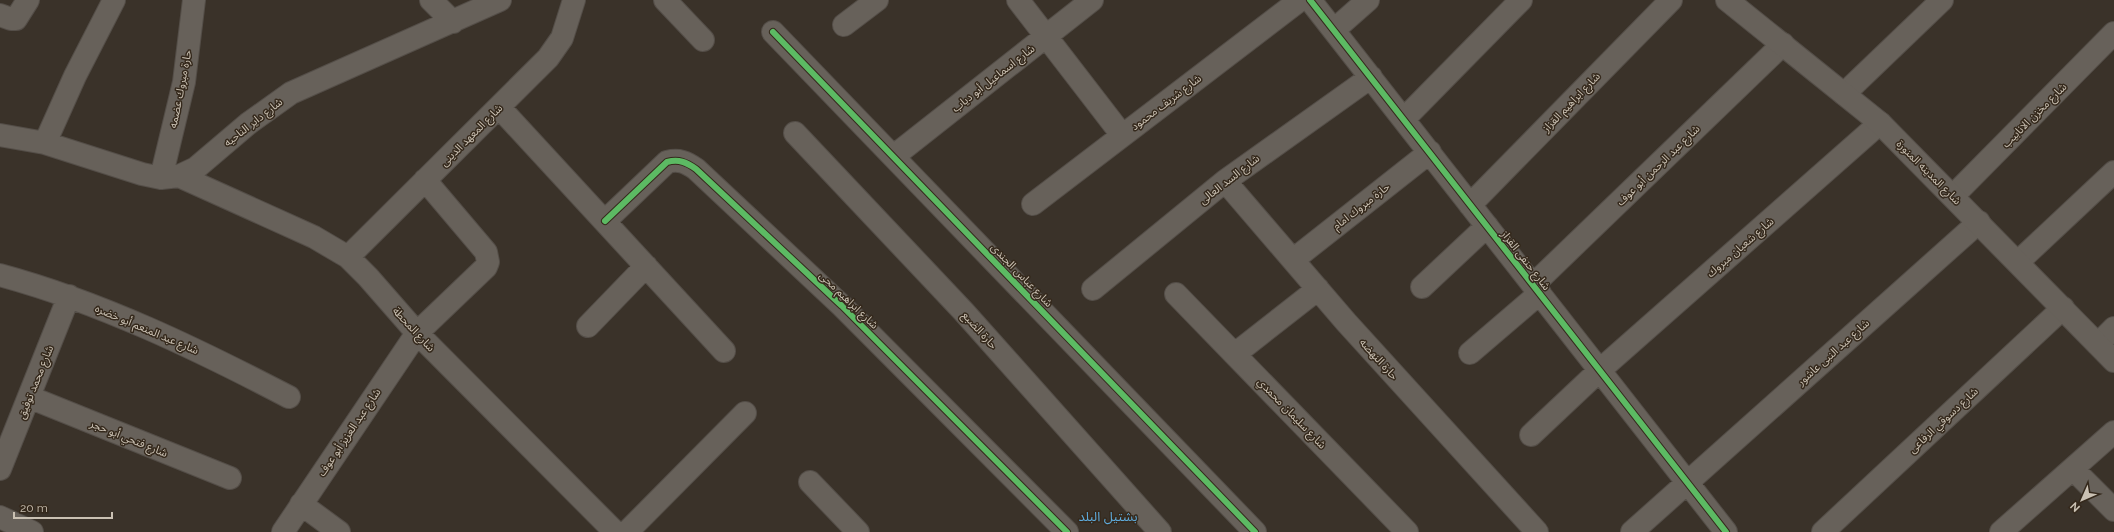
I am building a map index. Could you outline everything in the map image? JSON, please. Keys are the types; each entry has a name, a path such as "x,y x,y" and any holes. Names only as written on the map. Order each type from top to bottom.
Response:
{"street":[{"path":"0,15 11,19 16,19 21,15 28,0"},
{"path":"45,143 75,76 114,0"},
{"name":"حارة مبروك عضمه","path":"170,177 194,0"},
{"path":"431,0 453,22"},
{"name":"شارع داير الناحيه","path":"170,177 196,168 249,123 291,93 500,0"},
{"name":"شارع المعهد الدينى","path":"348,257 548,58 562,38 574,0"},
{"path":"665,0 703,40"},
{"path":"844,25 877,0"},
{"path":"1018,0 1122,135"},
{"name":"شارع اسماعيل أبو دياب","path":"894,156 1092,0"},
{"name":"شارع شريف محمود","path":"1032,204 1300,0"},
{"name":"شارع حنفى القزاز","path":"1310,0 1726,532"},
{"path":"1334,30 1368,0"},
{"path":"1404,119 1521,0"},
{"name":"شارع ابراهيم القزاز","path":"1470,204 1671,0"},
{"path":"1844,94 1942,0"},
{"name":"شارع المدينه المنورة","path":"1736,3 1783,44 1880,123 2114,361"},
{"name":"شارع عباس الجندى","path":"773,32 1256,532"},
{"name":"شارع مخزن الانابيب","path":"1953,196 2114,33"},
{"name":"شارع عبد الرحمن أبو عوف","path":"1470,353 1783,44"},
{"name":"شارع السد العالى","path":"1093,289 1226,181 1370,77"},
{"path":"500,107 724,351"},
{"name":"شارع شعبان مبروك","path":"1531,435 1600,370 1880,123"},
{"name":"حارة الضبع","path":"795,133 964,312 1160,532"},
{"path":"0,135 45,143 142,174 170,177"},
{"name":"حارة مبروك امام","path":"1293,260 1430,152"},
{"name":"شارع ابراهيم محى","path":"605,221 667,162 677,160 687,163 696,169 842,306 1067,532"},
{"path":"2018,262 2114,172"},
{"name":"شارع المحطة","path":"170,177 314,237 348,257 368,277 417,333 615,532"},
{"name":"شارع عبد العزيز أبو عوف","path":"283,532 417,333 486,267 488,262 486,252 425,180"},
{"name":"حارة النهضه","path":"1226,181 1318,289 1537,532"},
{"name":"شارع عبد النبى عاشور","path":"1632,532 1979,222"},
{"path":"1422,287 1487,226"},
{"path":"588,326 646,266"},
{"name":"شارع عبد المنعم أبو خضره","path":"0,275 69,296 224,363 289,396"},
{"path":"1235,354 1318,289"},
{"name":"شارع سليمان محمدي","path":"1176,294 1407,532"},
{"name":"شارع محمد توفيق","path":"0,469 69,296"},
{"name":"شارع دسوقي الرفاعى","path":"1823,532 2063,308"},
{"path":"2098,344 2114,328"},
{"name":"شارع فتحي أبو حجر","path":"29,397 230,478"},
{"path":"627,532 745,413"},
{"path":"2001,532 2074,470 2114,432"},
{"path":"2074,470 2114,510"},
{"path":"810,482 858,532"},
{"path":"301,504 339,532"},
{"path":"0,517 32,532"}],"cycle path":[{"path":"1310,0 1726,532"},
{"path":"773,32 1255,532"},
{"path":"605,221 667,162 682,162 696,169 842,306 1067,532"}],"district":[{"name":"بشتيل البلد","path":"1108,516"}]}
